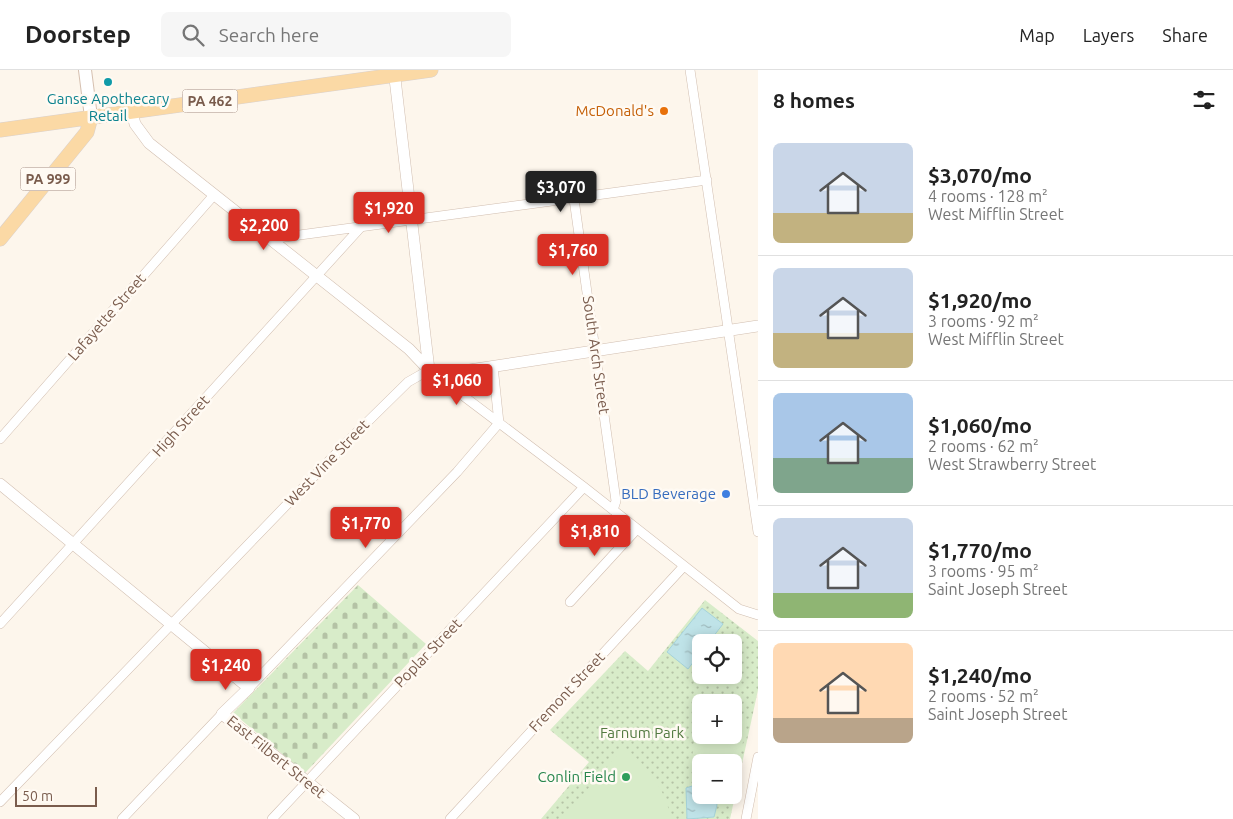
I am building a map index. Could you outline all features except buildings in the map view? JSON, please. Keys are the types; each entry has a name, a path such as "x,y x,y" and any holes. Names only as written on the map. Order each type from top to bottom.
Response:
{"main road":[{"path":"85,70 91,117"},
{"name":"PA 462","path":"0,130 395,72 431,70"},
{"name":"PA 999","path":"0,239 87,132 91,117"}],"street":[{"path":"690,70 758,532"},
{"path":"395,72 429,370"},
{"path":"132,112 135,124 144,139 409,349 429,370 614,510 738,609 758,615"},
{"path":"270,239 707,180"},
{"name":"Lafayette Street","path":"0,439 214,195"},
{"name":"South Arch Street","path":"574,199 616,501 614,510"},
{"name":"High Street","path":"0,624 74,545 361,227"},
{"path":"429,370 463,372 758,326"},
{"path":"122,819 457,472 499,424 493,366"},
{"name":"West Vine Street","path":"0,802 352,436 408,382 429,370"},
{"path":"0,484 249,688"},
{"name":"Poplar Street","path":"272,819 584,487"},
{"path":"570,602 637,529"},
{"name":"Fremont Street","path":"450,819 684,566"},
{"name":"East Filbert Street","path":"222,714 305,782 354,819"},
{"path":"746,819 758,757"}],"green space":[{"path":"358,585 426,644 305,773 233,713"},
{"name":"Farnum Park","path":"705,600 758,641 758,690 742,764 742,754 692,754 692,804 733,804 730,819 541,819 589,762 550,730 625,651 648,671"},
{"path":"742,718 747,719 741,754 692,754 694,744 742,744"},
{"name":"Conlin Field","path":"624,747 648,770 660,788 671,819 562,819"},
{"path":"692,756 692,772 689,771"}],"water":[{"path":"702,608 723,624 715,634 692,634 692,664 688,669 667,652"},
{"path":"692,786 692,804 717,804 714,817 687,819 686,788"}],"place":[{"name":"Ganse Apothecary Retail","path":"108,82"},
{"name":"McDonald's","path":"664,111"},
{"name":"BLD Beverage","path":"726,494"},
{"name":"Conlin Field","path":"626,777"}]}
